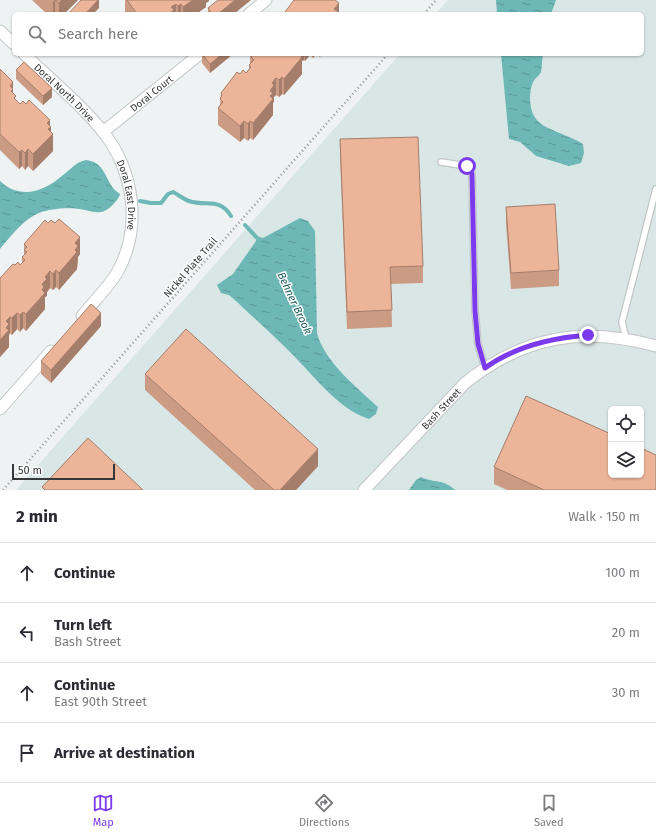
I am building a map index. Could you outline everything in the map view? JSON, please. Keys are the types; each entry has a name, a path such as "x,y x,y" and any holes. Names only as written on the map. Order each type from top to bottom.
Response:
{"street":[{"path":"251,12 266,0"},
{"path":"0,31 12,42"},
{"name":"Doral North Drive","path":"26,56 104,132"},
{"name":"Doral Court","path":"104,132 198,56"},
{"name":"Doral East Drive","path":"77,322 114,278 123,261 131,234 132,203 128,180 121,162 104,132"},
{"name":"Bash Street","path":"364,490 465,383 485,368 508,355 531,345 556,339 588,335 626,339 656,346"},
{"path":"0,409 56,345"}],"lane":[{"path":"441,162 467,166 472,174 475,311 478,344 485,368"},
{"path":"626,339 622,322 656,189"}],"path":[{"path":"426,12 436,0"},
{"name":"Nickel Plate Trail","path":"3,490 386,56"}],"shaded area":[{"path":"448,0 656,0 656,490 16,490 398,56 644,56 644,12 437,12"}],"water":[{"path":"496,0 556,0 552,12 497,12"},
{"path":"501,56 543,56 541,72 531,87 531,109 539,122 543,125 583,144 584,153 581,163 569,166 536,156 520,142 509,139"},
{"path":"86,160 96,163 102,169 113,188 120,194 112,205 106,210 99,212 68,208 39,213 28,219 0,249 0,181 8,187 16,190 32,192 48,186 76,164"},
{"path":"300,218 308,221 315,231 317,333 327,354 334,364 351,383 378,407 376,414 369,419 347,408 337,400 285,347 236,301 229,295 221,293 217,285 233,274 256,241 256,236 263,238"},
{"path":"421,477 442,482 455,490 409,490 416,480"}],"building":[{"path":"55,0 62,0 59,3"},
{"path":"81,0 98,0 87,12 70,12"},
{"path":"127,0 193,0 183,7 181,4 178,6 176,4 171,7 174,10 172,12 136,12"},
{"path":"218,0 235,0 220,12 211,12 208,8"},
{"path":"294,0 335,0 339,3 334,9 338,12 285,12"},
{"path":"204,56 220,56 210,64"},
{"path":"251,57 302,57 284,79 282,77 279,80 276,78 272,83 274,85 270,91 273,93 270,96 273,99 253,123 250,121 248,124 244,121 240,126 218,108 223,102 220,99 222,95 221,93 237,72 240,74 243,70 246,73 251,67 249,65 254,60"},
{"path":"24,62 52,88 43,96 16,70"},
{"path":"0,69 13,82 10,86 13,89 11,91 16,96 14,98 20,104 23,101 26,104 29,100 50,120 47,123 51,127 48,129 53,134 33,154 28,149 25,153 22,150 19,152 0,134"},
{"path":"418,137 423,266 390,267 392,310 347,312 340,139"},
{"path":"555,204 559,270 511,273 506,207"},
{"path":"59,219 80,237 75,243 78,246 75,250 77,252 59,273 56,270 53,274 50,271 45,277 47,279 42,284 44,287 42,290 45,293 26,314 23,312 20,315 17,313 6,321 9,324 6,328 9,330 0,340 0,278 13,264 15,265 18,262 20,265 25,260 22,257 27,252 24,250 27,247 24,244 45,220 48,223 51,220 55,223"},
{"path":"91,304 101,313 51,370 41,361"},
{"path":"186,329 318,449 280,490 274,490 145,374"},
{"path":"526,396 608,433 608,478 644,478 644,449 656,455 656,490 544,490 494,467"},
{"path":"88,438 143,490 45,490 42,487"}],"waterway":[{"name":"Behner Brook","path":"140,201 161,203 168,194 173,192 195,203 217,204 222,206 231,216"},
{"name":"Behner Brook","path":"245,225 259,240"}],"route":[{"path":"467,166 472,174 475,311 478,344 485,368 525,347 556,339 588,335"}]}
